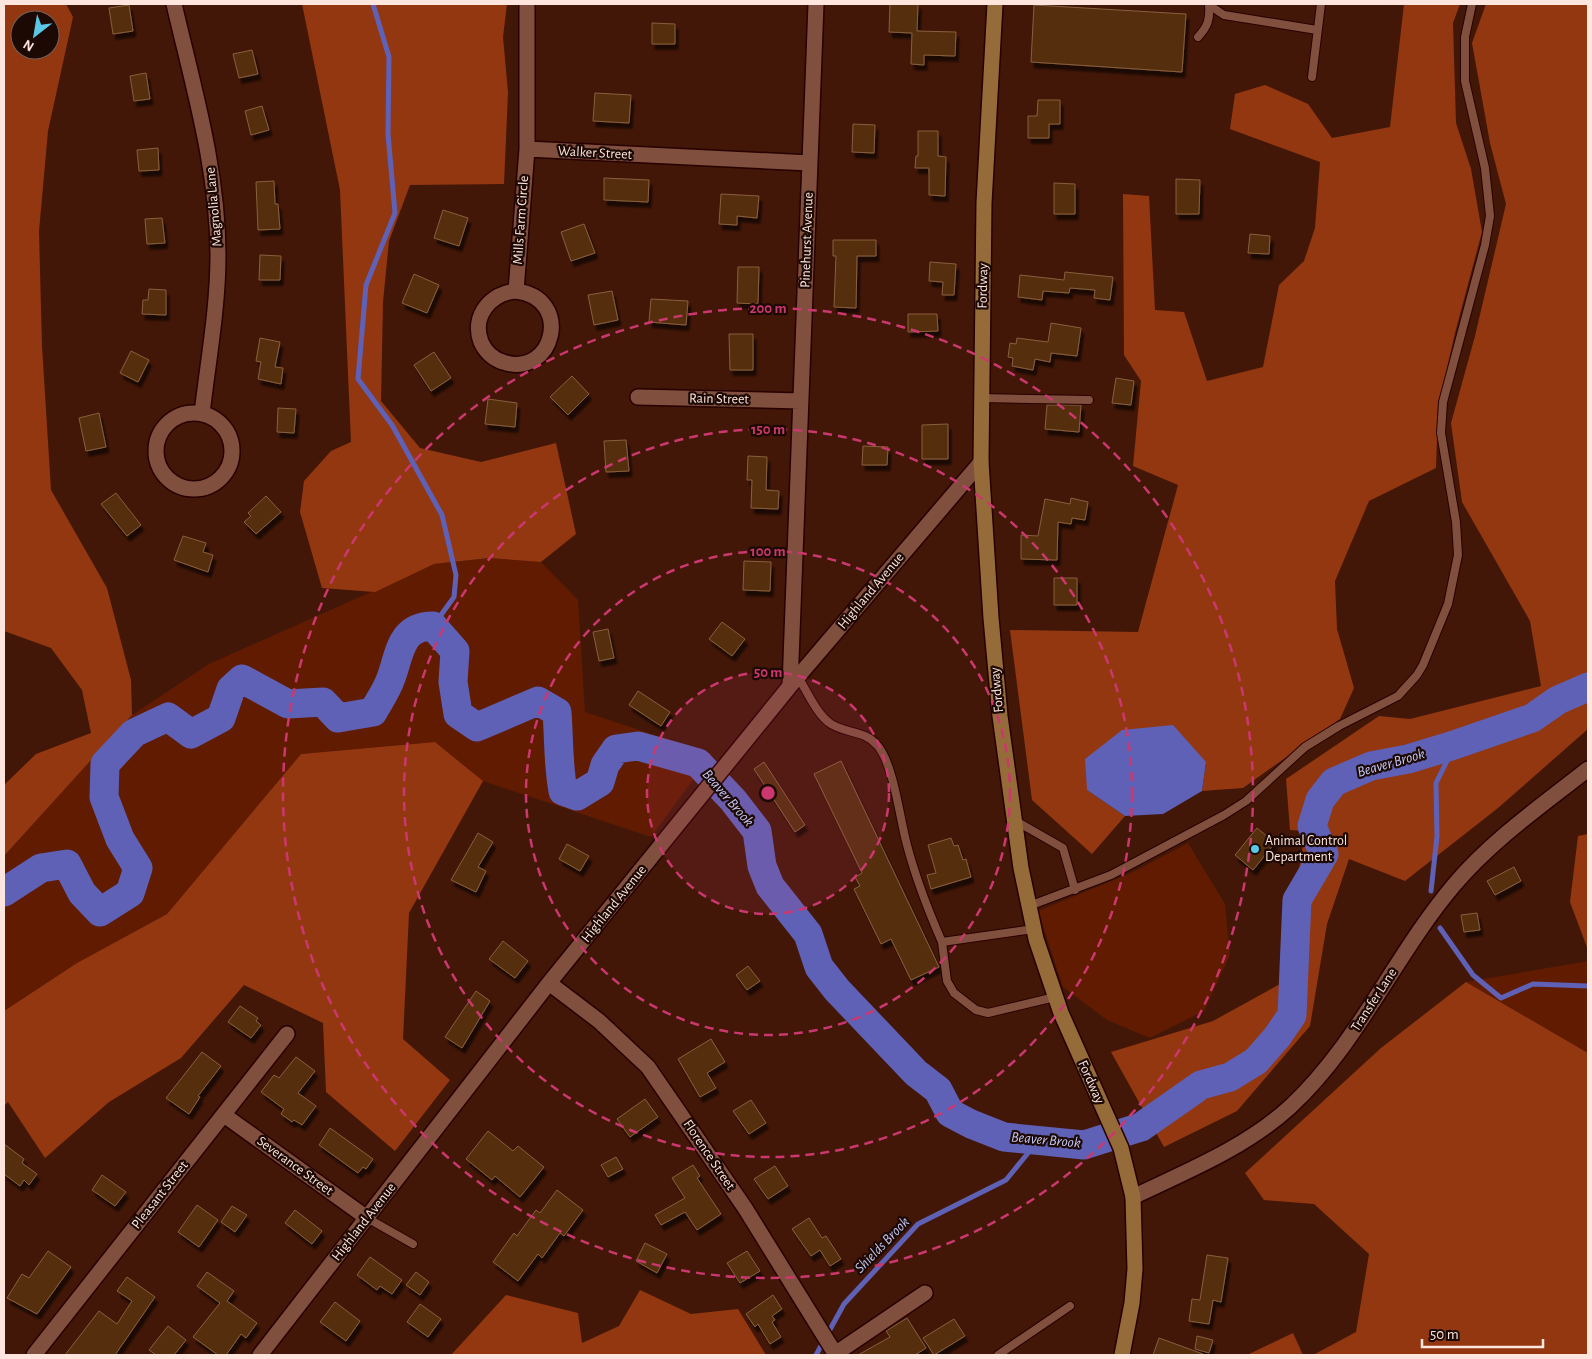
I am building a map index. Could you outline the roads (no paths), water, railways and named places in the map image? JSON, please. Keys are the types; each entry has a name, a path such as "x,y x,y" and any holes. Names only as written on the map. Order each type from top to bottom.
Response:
{"street":[{"name":"Magnolia Lane","path":"174,4 210,159 216,220 218,253 216,295 202,414"},
{"path":"526,149 527,4"},
{"name":"Pinehurst Avenue","path":"794,682 801,401 816,4"},
{"name":"Fordway","path":"995,4 984,202 981,462 991,618 1000,716 1013,819 1034,929 1055,997 1121,1148 1132,1197 1135,1269 1132,1303 1122,1355"},
{"name":"Walker Street","path":"526,149 810,163"},
{"name":"Mills Farm Circle","path":"516,291 526,149"},
{"path":"516,291 529,294 540,301 550,317 552,330 546,348 537,358 525,363 512,364 500,361 489,353 481,342 479,322 483,310 491,300 503,293 516,291"},
{"name":"Rain Street","path":"638,397 801,401"},
{"path":"202,414 216,420 227,432 232,447 231,462 223,476 211,486 187,489 173,482 162,471 157,456 158,440 166,426 178,417 202,414"},
{"name":"Highland Avenue","path":"260,1355 549,983 794,682 981,462"},
{"name":"Transfer Lane","path":"1132,1197 1228,1151 1260,1132 1289,1108 1316,1081 1340,1051 1406,948 1454,886 1507,832 1588,769"},
{"name":"Florence Street","path":"549,983 599,1022 648,1067 745,1208 834,1352"},
{"name":"Pleasant Street","path":"34,1355 287,1034"},
{"name":"Severance Street","path":"224,1115 367,1218"},
{"path":"834,1352 925,1293"}],"lane":[{"path":"1312,77 1321,4"},
{"path":"1029,906 1075,890 1147,857 1224,815 1246,801 1305,747 1339,726 1393,700 1418,675 1435,640 1448,604 1458,555 1456,522 1441,433 1443,402 1485,245 1490,216 1485,168 1465,81 1465,37 1472,4"},
{"path":"1198,37 1206,29 1210,20 1209,5 1224,15 1317,30"},
{"path":"982,398 1090,400"},
{"path":"794,682 829,723 840,728 860,732 879,747 890,772 907,845 923,899 942,942 948,981 954,993 965,1004 976,1010 988,1013 1055,997"},
{"path":"1013,819 1063,848 1075,890"},
{"path":"942,942 1034,929"},
{"path":"367,1218 413,1244"},
{"path":"998,1355 1070,1306"}],"waterway":[{"path":"373,4 389,57 388,134 395,213 366,285 358,379 392,425 442,515 456,575 454,597 433,626"},
{"name":"Beaver Brook","path":"4,892 41,868 67,864 82,893 100,912 130,893 138,868 120,839 104,797 105,764 134,733 168,717 191,734 221,718 231,689 242,679 288,704 323,702 338,718 373,712 391,678 403,643 414,631 422,627 433,626 455,651 453,682 458,714 477,727 538,701 557,712 559,761 563,791 577,796 600,782 605,765 616,749 638,746 698,763 733,800 757,831 762,866 770,886 808,934 819,967 837,990 916,1073 938,1090 950,1113 971,1124 1004,1137 1084,1145 1141,1127 1201,1085 1230,1077 1256,1061 1277,1037 1292,1015 1297,900 1324,854 1312,826 1320,800 1334,782 1371,766 1408,759 1532,718 1558,700 1588,687"},
{"path":"1431,891 1437,836 1436,783 1455,745"},
{"path":"1440,928 1473,975 1501,998 1533,984 1588,986"},
{"name":"Shields Brook","path":"816,1355 844,1304 918,1224 1006,1180 1037,1142"}],"place":[{"name":"Animal Control Department","path":"1255,849"}]}
